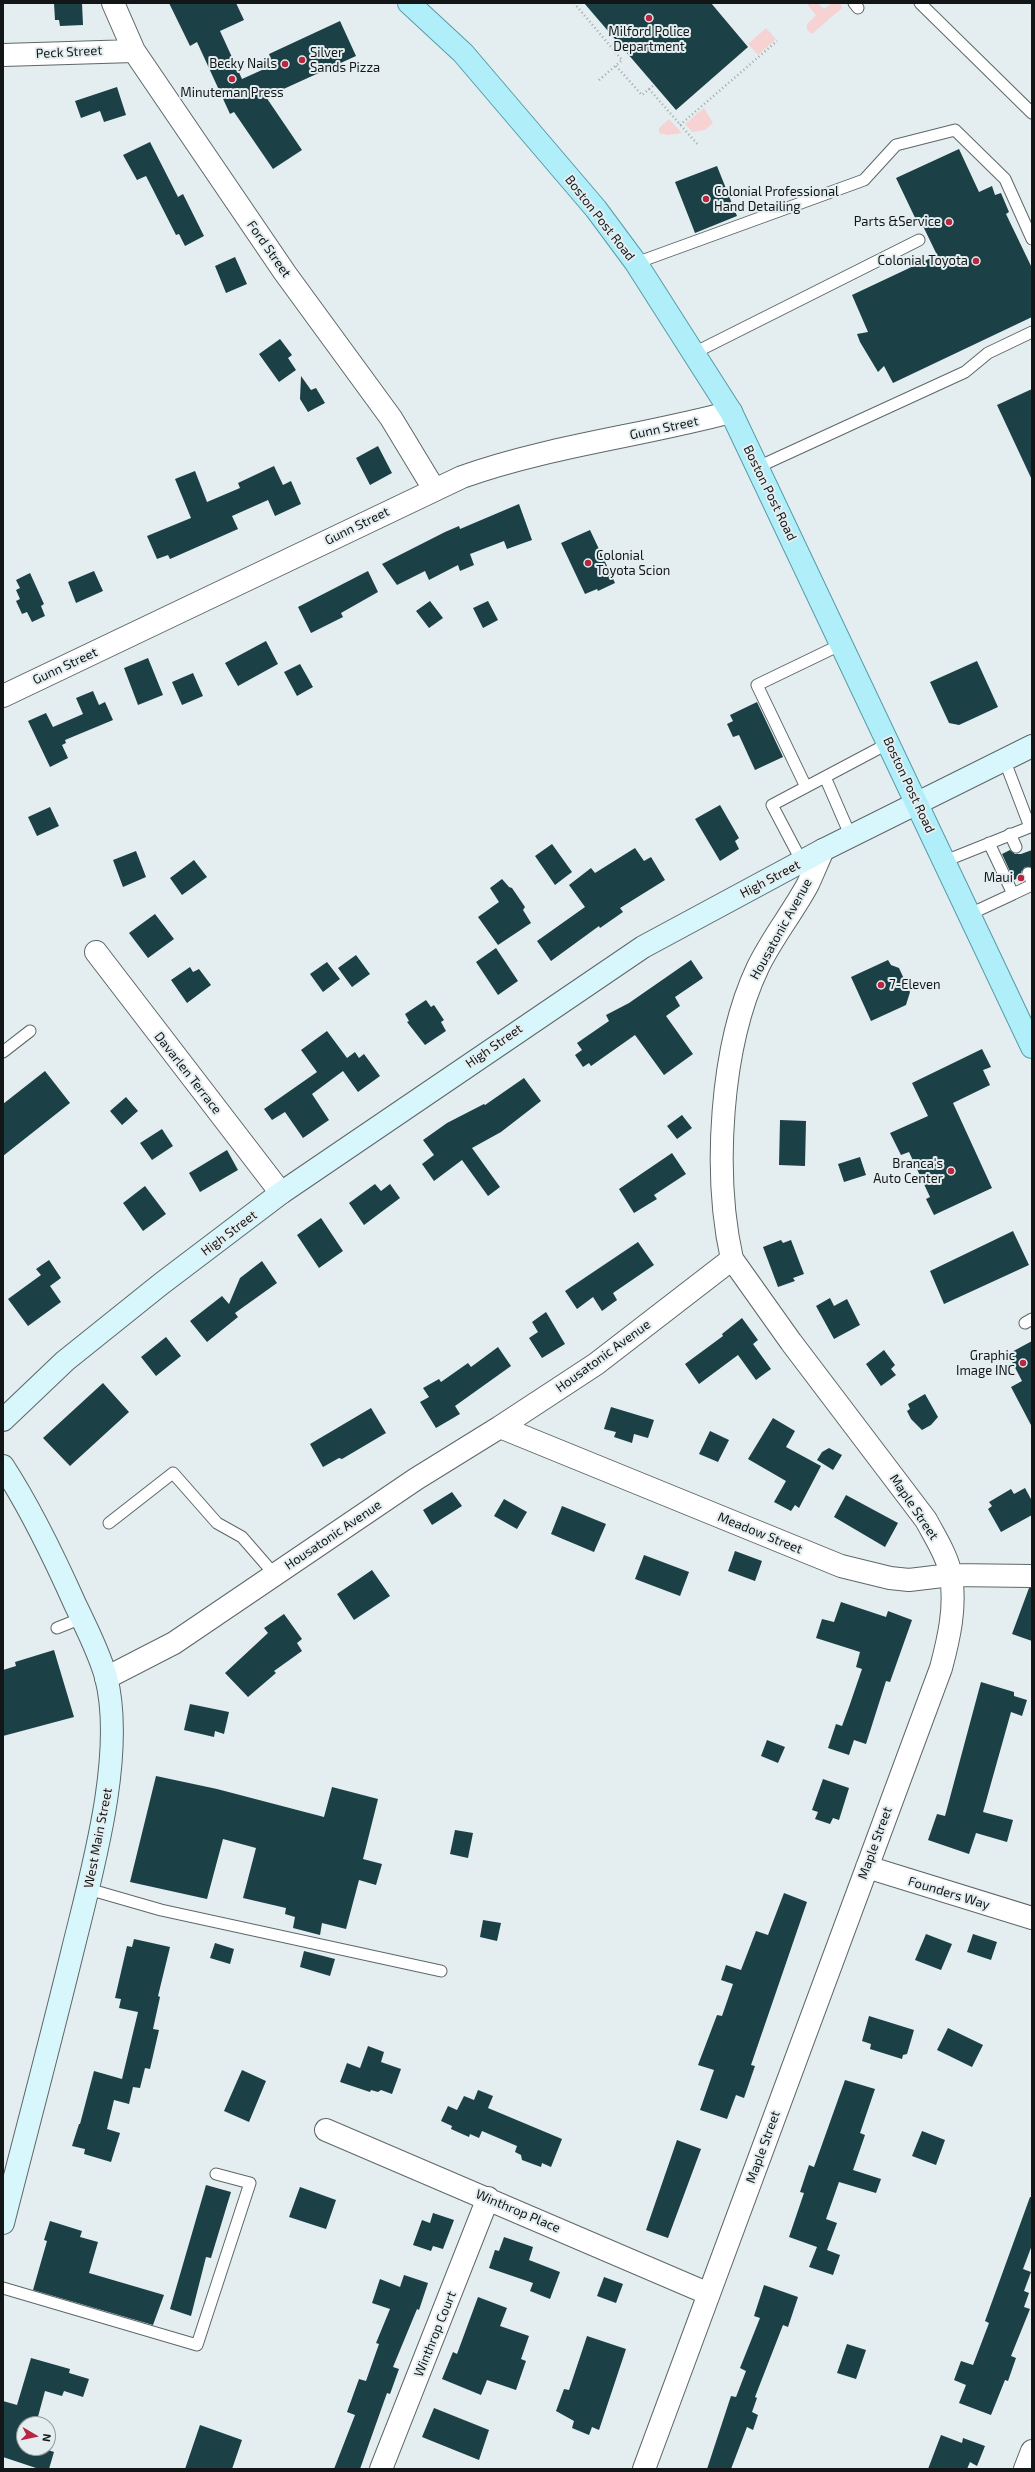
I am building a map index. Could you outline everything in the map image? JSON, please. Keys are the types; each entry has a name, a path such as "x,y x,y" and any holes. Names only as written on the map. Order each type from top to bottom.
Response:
{"main road":[{"name":"Boston Post Road","path":"409,3 463,54 596,209 636,263 731,412 1032,1047"},
{"name":"High Street","path":"3,1420 65,1361 161,1284 281,1193 643,946 823,850 1032,746"},
{"name":"West Main Street","path":"3,1466 53,1555 82,1618 106,1678 112,1718 112,1750 108,1784 88,1889 3,2223"}],"street":[{"name":"Ford Street","path":"114,3 134,51 285,273 391,418 434,489"},
{"name":"Peck Street","path":"3,55 134,51"},
{"name":"Gunn Street","path":"3,696 434,489 462,477 522,457 684,425 731,412"},
{"name":"Housatonic Avenue","path":"106,1678 174,1643 416,1479 500,1427 596,1364 732,1259 724,1209 724,1105 739,1018 758,966 807,884 823,850"},
{"name":"Davarlen Terrace","path":"96,952 281,1193"},
{"name":"Maple Street","path":"644,2469 941,1668 952,1617 951,1575 926,1520 791,1342 732,1259"},
{"name":"Meadow Street","path":"500,1427 842,1566 890,1578 909,1580 951,1575 1032,1576"},
{"name":"Founders Way","path":"867,1867 1032,1918"},
{"name":"Winthrop Place","path":"326,2130 488,2198 709,2294"},
{"name":"Winthrop Court","path":"381,2469 488,2198"},
{"path":"1025,2469 1032,2451"}],"lane":[{"path":"920,3 1032,113"},
{"path":"636,263 864,180 896,145 955,130 1005,179 1032,239"},
{"path":"694,353 919,240"},
{"path":"758,467 965,372 988,353 1032,332"},
{"path":"806,787 757,685 842,644"},
{"path":"802,862 772,806 889,743"},
{"path":"945,861 1030,827 1004,760"},
{"path":"825,777 851,837"},
{"path":"1010,834 1016,847"},
{"path":"989,843 1013,894"},
{"path":"970,914 1013,894 1031,880"},
{"path":"3,1052 30,1030"},
{"path":"110,1523 173,1473 217,1523 242,1537 275,1575"},
{"path":"57,1628 82,1618"},
{"path":"88,1889 161,1910 441,1971"},
{"path":"3,2288 196,2345 250,2183 216,2174"}],"path":[{"path":"574,3 622,60 598,81"},
{"path":"680,125 777,41"},
{"path":"616,66 642,95 654,85"},
{"path":"649,89 698,146"}],"shaded area":[{"path":"806,3 818,3 824,9 832,3 840,3 842,8 812,34 807,30 807,24 816,15"},
{"path":"766,28 776,39 758,55 748,44"},
{"path":"704,108 713,123 705,130 692,132 685,124"},
{"path":"669,119 682,133 668,135 659,133 659,128"}],"building":[{"path":"54,3 82,3 83,25 60,26 59,20 55,20"},
{"path":"169,3 236,3 244,20 220,31 242,79 273,65 269,54 340,21 356,56 266,97 302,150 273,169 234,112 230,114 197,42 190,46"},
{"path":"584,3 711,3 748,47 676,110"},
{"path":"117,87 126,115 104,122 100,111 81,118 75,101"},
{"path":"150,142 178,197 183,194 204,236 185,246 179,234 176,235 146,176 137,180 123,155"},
{"name":"Colonial Toyota","path":"959,149 979,192 992,186 995,195 1001,193 1009,212 1006,214 1032,268 1032,317 893,383 884,366 878,372 860,342 857,334 868,332 852,295 937,255 922,224 919,226 896,178"},
{"name":"Colonial Professional Hand Detailing","path":"717,166 737,216 695,233 675,182"},
{"path":"235,257 247,284 226,293 215,266"},
{"path":"280,339 292,355 288,358 296,370 279,382 259,354"},
{"path":"301,376 311,390 316,388 325,403 308,412 300,399"},
{"path":"1032,389 1032,480 997,405"},
{"path":"378,446 392,473 370,485 356,458"},
{"path":"274,466 283,485 291,481 301,504 275,516 268,500 232,516 238,529 170,559 168,555 157,559 147,536 191,518 175,479 195,471 207,502 240,488 238,483"},
{"path":"519,504 532,540 507,549 504,541 470,554 474,565 460,571 458,565 429,580 425,571 397,585 382,564 445,532 459,526 460,529"},
{"name":"Colonial Toyota Scion","path":"590,530 615,583 598,591 597,589 585,594 561,543"},
{"path":"94,571 103,591 76,603 68,582"},
{"path":"368,571 378,592 341,613 343,617 311,633 298,607"},
{"path":"30,573 44,604 41,606 45,616 32,622 27,612 22,614 16,601 20,599 16,590 20,588 16,580"},
{"path":"430,601 443,618 429,628 416,611"},
{"path":"488,601 498,620 483,628 473,608"},
{"path":"266,641 278,664 238,686 225,663"},
{"path":"148,658 163,695 138,705 124,668"},
{"path":"977,661 998,707 959,725 949,723 930,682"},
{"path":"300,664 313,687 297,696 284,672"},
{"path":"193,673 203,696 182,705 172,682"},
{"path":"93,691 99,705 105,702 113,720 65,740 66,743 62,745 68,758 50,767 28,721 46,713 53,727 83,714 76,698"},
{"path":"757,702 783,757 755,770 739,735 733,737 727,724 733,721 730,715"},
{"path":"720,805 739,838 735,841 739,849 720,861 695,819"},
{"path":"50,807 59,826 37,836 28,817"},
{"path":"552,844 572,872 555,885 535,856"},
{"path":"635,848 644,861 651,857 665,880 620,908 623,912 600,928 599,926 551,961 537,941 585,907 569,885 591,868 595,873"},
{"path":"1010,850 1015,854 1021,854 1032,850 1032,867 1025,867 1021,872 1022,876 1014,880 1002,854"},
{"path":"136,851 146,877 123,887 113,860"},
{"path":"194,860 207,877 182,895 170,878"},
{"path":"502,879 509,887 512,888 525,907 523,910 531,923 498,945 478,917 499,902 490,888"},
{"path":"155,914 174,939 148,958 129,933"},
{"path":"496,948 518,981 498,995 476,962"},
{"path":"356,955 370,974 352,987 338,968"},
{"path":"691,960 703,978 675,997 680,1006 666,1016 693,1054 664,1075 635,1035 591,1066 589,1063 583,1067 575,1055 582,1050 577,1043 609,1021 606,1015 629,1003"},
{"name":"7-Eleven","path":"888,960 891,965 899,968 910,992 906,1005 871,1021 851,977"},
{"path":"327,962 340,979 323,992 310,974"},
{"path":"190,967 193,972 199,969 211,985 187,1003 171,980"},
{"path":"426,1000 431,1007 434,1005 444,1020 441,1022 446,1031 425,1045 407,1022 409,1021 405,1014"},
{"path":"327,1031 347,1058 355,1052 359,1058 364,1054 380,1076 358,1092 343,1071 312,1094 329,1120 303,1138 285,1112 272,1120 264,1109 317,1072 301,1050"},
{"name":"Branca's Auto Center","path":"982,1049 991,1067 983,1070 990,1085 953,1103 992,1188 934,1215 926,1199 930,1197 909,1152 901,1155 890,1133 928,1116 912,1083"},
{"path":"45,1071 70,1103 3,1156 3,1104"},
{"path":"524,1078 541,1101 501,1132 472,1148 500,1187 488,1196 462,1160 434,1181 422,1164 434,1155 423,1140 447,1123 484,1104 485,1105"},
{"path":"126,1097 138,1111 122,1125 110,1111"},
{"path":"682,1115 692,1128 677,1139 667,1126"},
{"path":"780,1120 806,1121 805,1166 779,1165"},
{"path":"162,1129 173,1146 152,1160 140,1143"},
{"path":"227,1150 238,1170 200,1192 189,1173"},
{"path":"672,1153 686,1174 654,1195 657,1199 634,1213 619,1189"},
{"path":"860,1157 866,1175 844,1182 838,1164"},
{"path":"375,1184 381,1191 390,1184 400,1198 364,1225 349,1203"},
{"path":"145,1186 166,1214 143,1231 123,1203"},
{"path":"321,1218 343,1251 319,1268 297,1235"},
{"path":"1013,1231 1029,1265 944,1304 930,1271"},
{"path":"781,1240 783,1243 791,1240 804,1274 793,1278 795,1281 778,1287 763,1247"},
{"path":"638,1242 654,1265 613,1293 617,1300 602,1311 593,1297 577,1309 565,1291"},
{"path":"49,1260 61,1278 50,1286 61,1302 28,1326 8,1299 41,1275 36,1269"},
{"path":"262,1261 277,1283 235,1313 238,1317 207,1342 190,1321 222,1296 229,1304 240,1278"},
{"path":"830,1298 834,1306 847,1299 860,1325 834,1339 816,1306"},
{"path":"546,1312 565,1344 542,1358 529,1338 538,1332 532,1322"},
{"path":"742,1318 758,1340 753,1344 771,1369 756,1380 738,1355 699,1384 685,1364 723,1336 722,1334"},
{"path":"166,1337 181,1356 156,1376 141,1357"},
{"path":"1032,1341 1032,1427 1011,1387 1022,1381 1008,1354"},
{"path":"498,1347 511,1366 455,1406 460,1414 436,1428 420,1402 429,1397 423,1388 439,1379 441,1382 468,1363 471,1367"},
{"path":"884,1350 895,1365 891,1369 896,1375 881,1386 866,1364"},
{"path":"103,1383 129,1412 70,1466 43,1438"},
{"path":"925,1394 938,1417 931,1425 922,1430 911,1419 907,1411 910,1409 908,1404"},
{"path":"611,1407 654,1420 648,1438 634,1434 632,1443 614,1437 616,1432 604,1429"},
{"path":"371,1408 386,1433 342,1459 339,1458 323,1467 310,1444"},
{"path":"773,1418 795,1431 786,1447 821,1466 799,1508 795,1505 791,1511 774,1502 786,1481 748,1459"},
{"path":"710,1431 729,1440 718,1462 699,1454"},
{"path":"829,1448 842,1455 833,1470 817,1460 822,1452"},
{"path":"1025,1488 1032,1501 1032,1515 1001,1532 988,1509 992,1506 989,1502 1011,1489 1014,1494"},
{"path":"452,1492 462,1506 432,1525 423,1510"},
{"path":"846,1495 898,1523 885,1547 834,1517"},
{"path":"504,1499 527,1512 517,1529 494,1516"},
{"path":"562,1506 606,1524 594,1552 551,1534"},
{"path":"735,1551 762,1561 755,1581 728,1571"},
{"path":"644,1555 689,1572 680,1596 635,1579"},
{"path":"372,1570 390,1596 354,1620 337,1594"},
{"path":"1029,1588 1032,1588 1032,1641 1012,1634"},
{"path":"841,1602 886,1617 888,1611 912,1620 890,1682 886,1681 866,1744 854,1740 849,1755 828,1748 836,1724 842,1726 862,1669 856,1667 860,1652 816,1638 822,1619 834,1622"},
{"path":"284,1614 302,1639 297,1643 302,1651 274,1671 276,1673 248,1697 225,1673 268,1633 264,1628"},
{"path":"54,1650 74,1717 3,1736 3,1670 16,1666 15,1662"},
{"path":"981,1682 1014,1692 1014,1696 1027,1700 1022,1716 1011,1712 983,1812 1013,1820 1007,1842 976,1833 969,1854 928,1840 937,1814 945,1816"},
{"path":"190,1704 229,1712 224,1734 215,1731 214,1737 184,1730"},
{"path":"767,1740 785,1747 778,1763 761,1756"},
{"path":"156,1776 217,1789 324,1817 332,1787 378,1799 363,1859 382,1864 376,1885 359,1880 346,1929 322,1923 320,1935 293,1928 295,1917 285,1914 286,1908 243,1898 256,1848 223,1839 207,1899 130,1882"},
{"path":"823,1779 849,1788 839,1820 833,1818 830,1824 815,1819 818,1812 812,1810"},
{"path":"455,1830 473,1833 468,1858 450,1854"},
{"path":"784,1893 807,1902 751,2065 755,2066 744,2098 736,2095 727,2119 700,2110 714,2070 698,2065 717,2015 722,2016 733,1984 721,1980 726,1965 741,1970 756,1931 768,1935"},
{"path":"483,1920 501,1923 497,1941 480,1937"},
{"path":"926,1934 952,1944 941,1970 915,1960"},
{"path":"973,1934 997,1942 991,1960 967,1952"},
{"path":"134,1939 170,1947 158,1996 160,1997 153,2029 159,2030 150,2069 145,2068 140,2088 133,2087 129,2104 114,2100 107,2129 120,2133 111,2162 84,2154 85,2149 72,2146 80,2124 94,2071 122,2079 138,2012 119,2008 121,1999 115,1998 127,1946 132,1947"},
{"path":"215,1943 234,1949 230,1964 210,1958"},
{"path":"304,1951 335,1959 330,1976 300,1967"},
{"path":"869,2016 914,2030 907,2054 903,2055 902,2059 870,2049 871,2044 862,2041"},
{"path":"948,2028 983,2045 972,2067 937,2050"},
{"path":"368,2046 384,2052 381,2062 401,2069 392,2094 381,2090 378,2092 371,2090 370,2092 340,2082 347,2063 360,2068"},
{"path":"242,2070 266,2081 249,2122 224,2111"},
{"path":"845,2080 875,2089 860,2133 865,2135 853,2170 881,2179 876,2193 839,2182 826,2219 837,2223 827,2250 840,2255 833,2275 809,2267 817,2247 789,2237 804,2193 800,2192 809,2165 814,2167"},
{"path":"478,2090 493,2096 488,2108 562,2139 551,2167 542,2163 541,2167 522,2160 521,2155 515,2152 517,2146 482,2131 479,2138 470,2134 469,2137 451,2129 452,2126 441,2121 448,2106 457,2110 464,2096 474,2100"},
{"path":"922,2131 945,2140 936,2165 912,2156"},
{"path":"677,2140 701,2149 668,2238 646,2230"},
{"path":"206,2185 231,2192 211,2258 206,2257 191,2316 170,2309"},
{"path":"300,2187 336,2200 326,2229 289,2217"},
{"path":"1030,2197 1032,2197 1032,2245 1023,2269 1031,2272 1024,2291 1029,2293 1024,2307 1030,2309 1011,2356 1016,2358 1008,2381 1005,2380 991,2415 959,2403 966,2385 954,2380 961,2361 973,2365 989,2323 985,2321"},
{"path":"433,2213 454,2220 443,2249 433,2246 431,2251 413,2245 422,2220 430,2223"},
{"path":"50,2221 82,2231 80,2237 98,2242 89,2273 164,2295 153,2325 33,2290 47,2241 44,2240"},
{"path":"504,2237 533,2247 529,2260 560,2272 550,2299 530,2291 533,2283 489,2268 495,2250 499,2251"},
{"path":"404,2275 428,2283 419,2310 417,2309 393,2367 399,2369 390,2394 387,2393 360,2469 334,2469 355,2415 347,2412 359,2379 366,2381 379,2344 376,2343 390,2309 372,2303 380,2279 400,2287"},
{"path":"604,2277 623,2284 616,2303 597,2296"},
{"path":"764,2285 798,2297 788,2327 783,2325 755,2397 757,2398 752,2412 758,2415 753,2430 747,2427 731,2469 707,2469 731,2396 736,2397 746,2371 740,2368 760,2318 754,2316"},
{"path":"478,2297 507,2308 500,2326 529,2336 521,2359 526,2361 516,2390 487,2380 481,2395 442,2379 453,2352 457,2354"},
{"path":"587,2336 626,2349 599,2430 592,2427 589,2435 572,2428 574,2421 556,2411 564,2389 569,2390"},
{"path":"847,2344 866,2350 856,2379 837,2373"},
{"path":"31,2358 70,2369 69,2373 89,2379 83,2397 64,2391 62,2396 45,2391 38,2416 16,2416 16,2456 53,2456 49,2469 39,2469 3,2457 3,2401 17,2405"},
{"path":"434,2408 489,2430 479,2460 422,2437"},
{"path":"200,2425 242,2440 232,2469 185,2469"},
{"path":"941,2435 962,2443 963,2438 985,2446 977,2466 970,2462 967,2469 928,2469"}],"place":[{"name":"Milford Police Department","path":"649,18"},
{"name":"Silver Sands Pizza","path":"302,60"},
{"name":"Becky Nails","path":"285,64"},
{"name":"Minuteman Press","path":"232,79"},
{"name":"Colonial Professional Hand Detailing","path":"706,199"},
{"name":"Parts &Service","path":"949,222"},
{"name":"Colonial Toyota","path":"976,261"},
{"name":"Colonial Toyota Scion","path":"588,563"},
{"name":"Maui","path":"1021,878"},
{"name":"7-Eleven","path":"881,985"},
{"name":"Branca's Auto Center","path":"951,1171"},
{"name":"Graphic Image INC","path":"1023,1363"}]}
